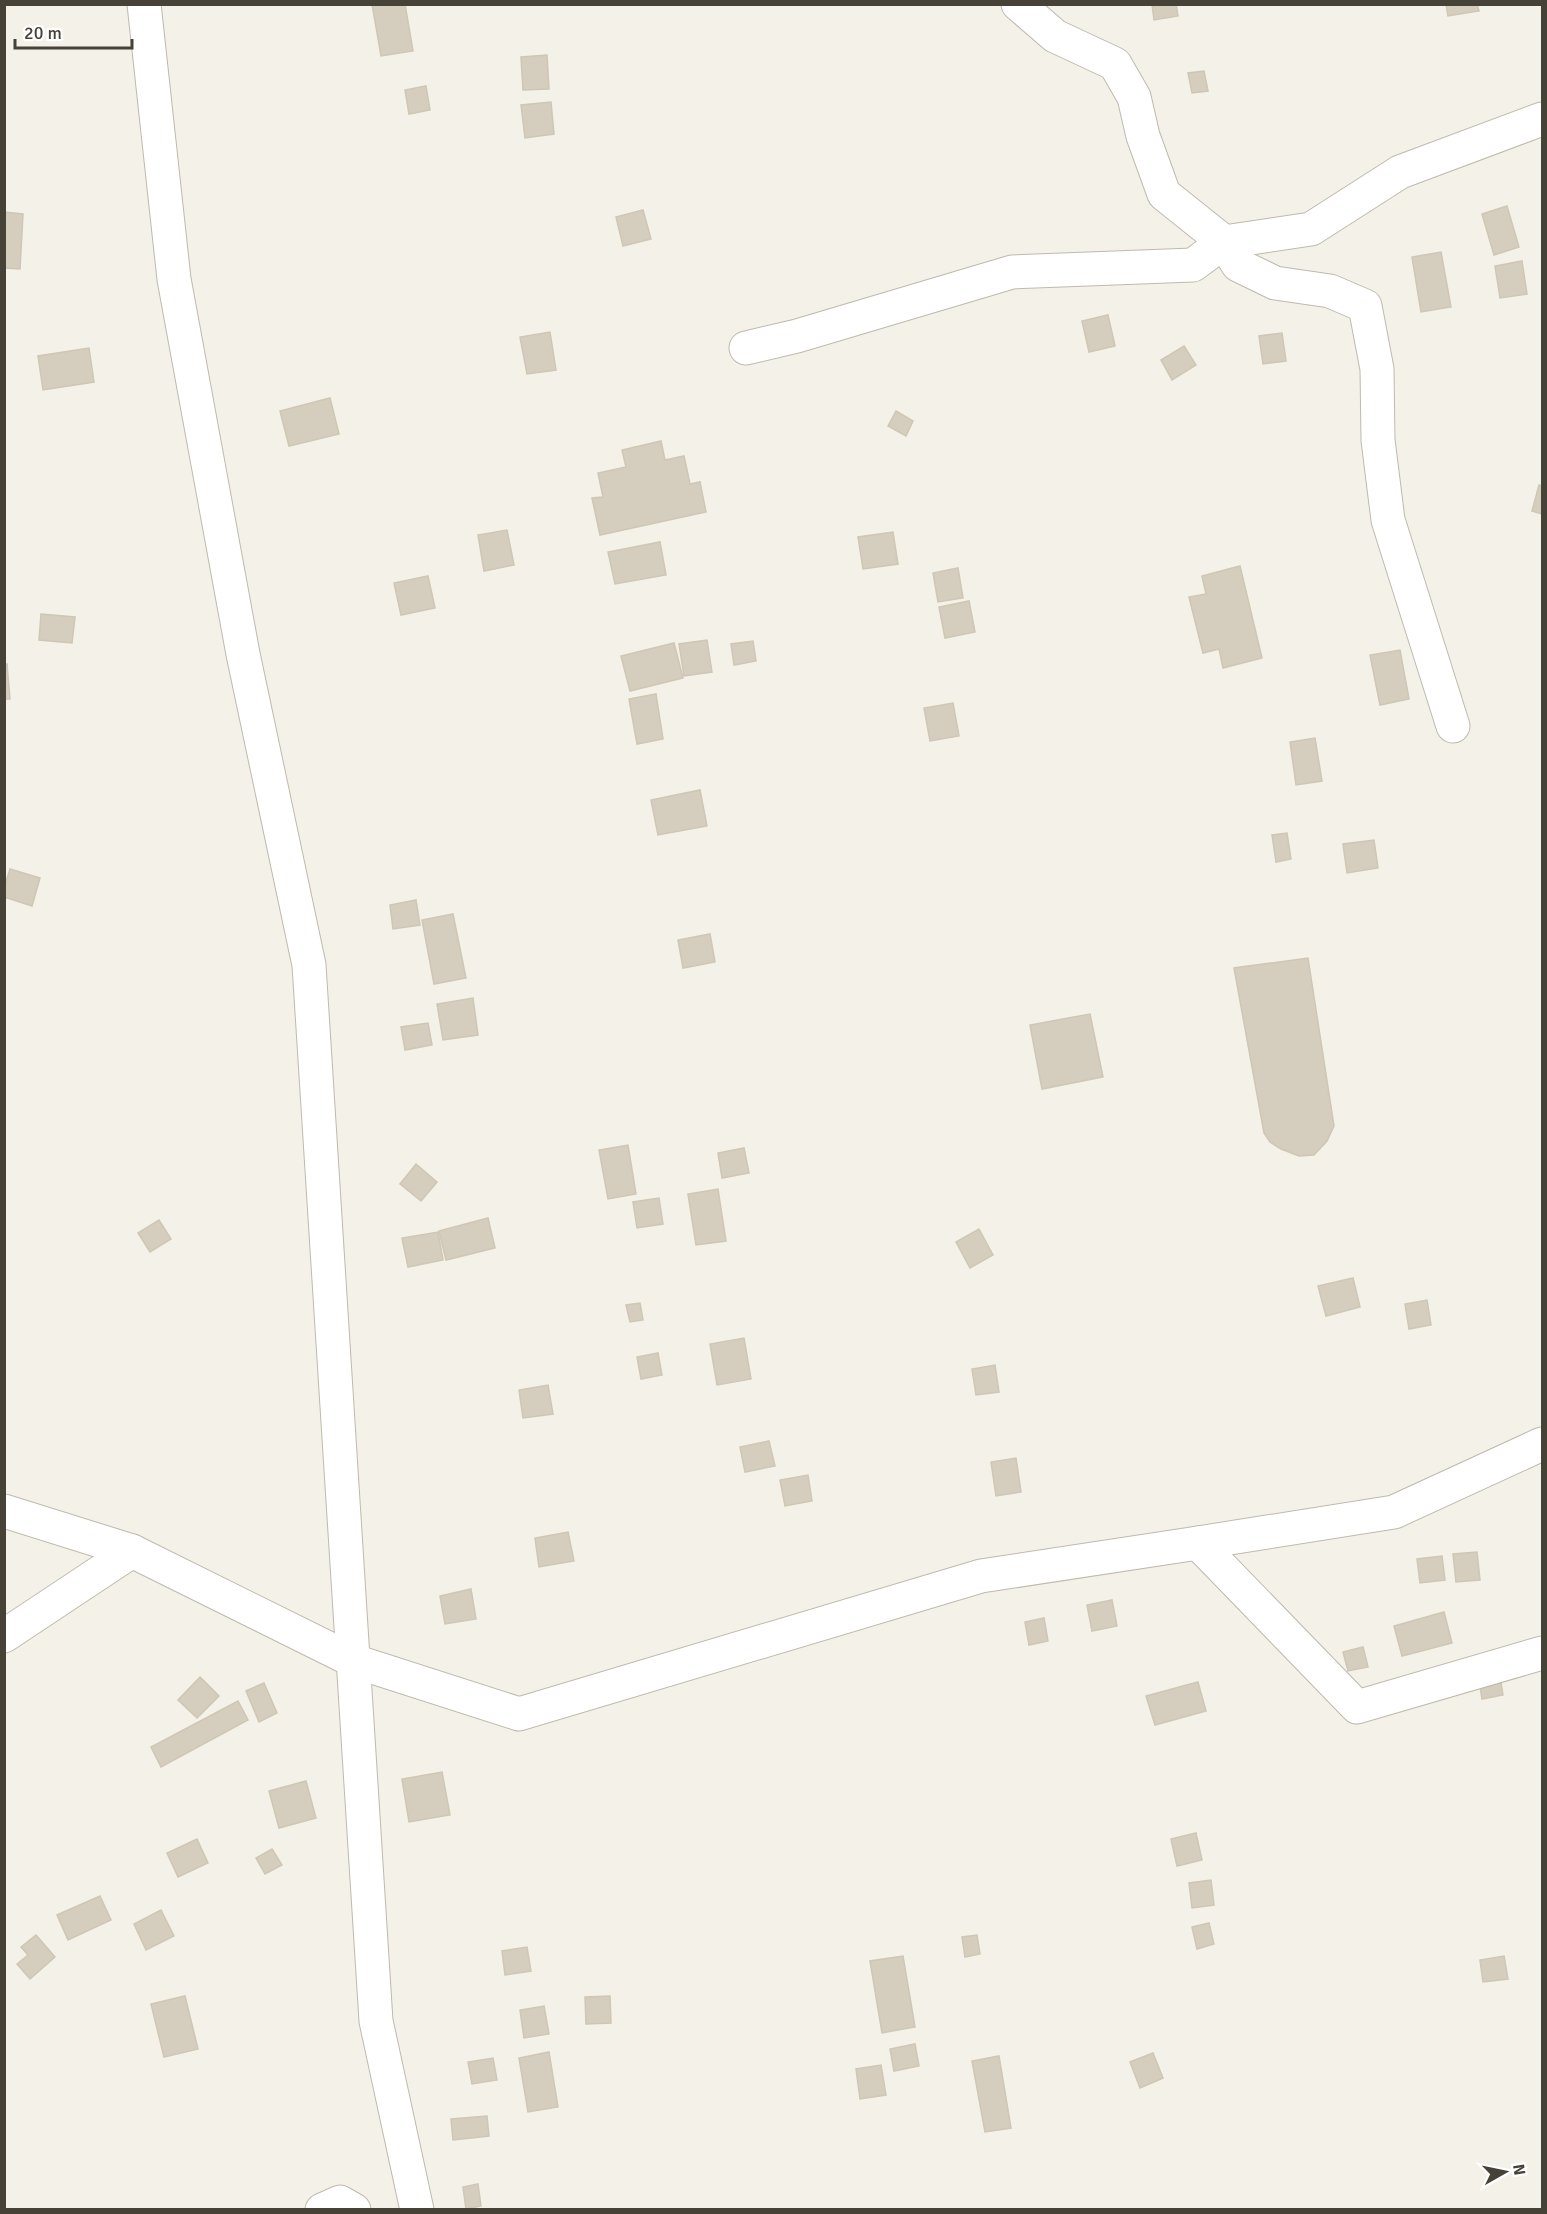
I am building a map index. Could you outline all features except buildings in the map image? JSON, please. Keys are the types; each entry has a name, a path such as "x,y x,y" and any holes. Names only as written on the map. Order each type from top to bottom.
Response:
{"street":[{"path":"144,4 174,279 243,654 309,965 376,2021 417,2210"},
{"path":"1018,4 1054,36 1115,64 1134,97 1143,136 1164,194 1224,242 1238,265 1275,283 1330,291 1365,306 1377,369 1378,440 1388,520 1453,726"},
{"path":"746,348 796,336 1012,272 1193,265 1224,242 1311,229 1400,172 1542,119"},
{"path":"4,1511 132,1551 354,1661 519,1714 981,1576 1394,1512 1542,1444"},
{"path":"1198,1543 1357,1707 1542,1653"},
{"path":"4,1636 132,1551"},
{"path":"322,2210 340,2202 354,2210"}]}
